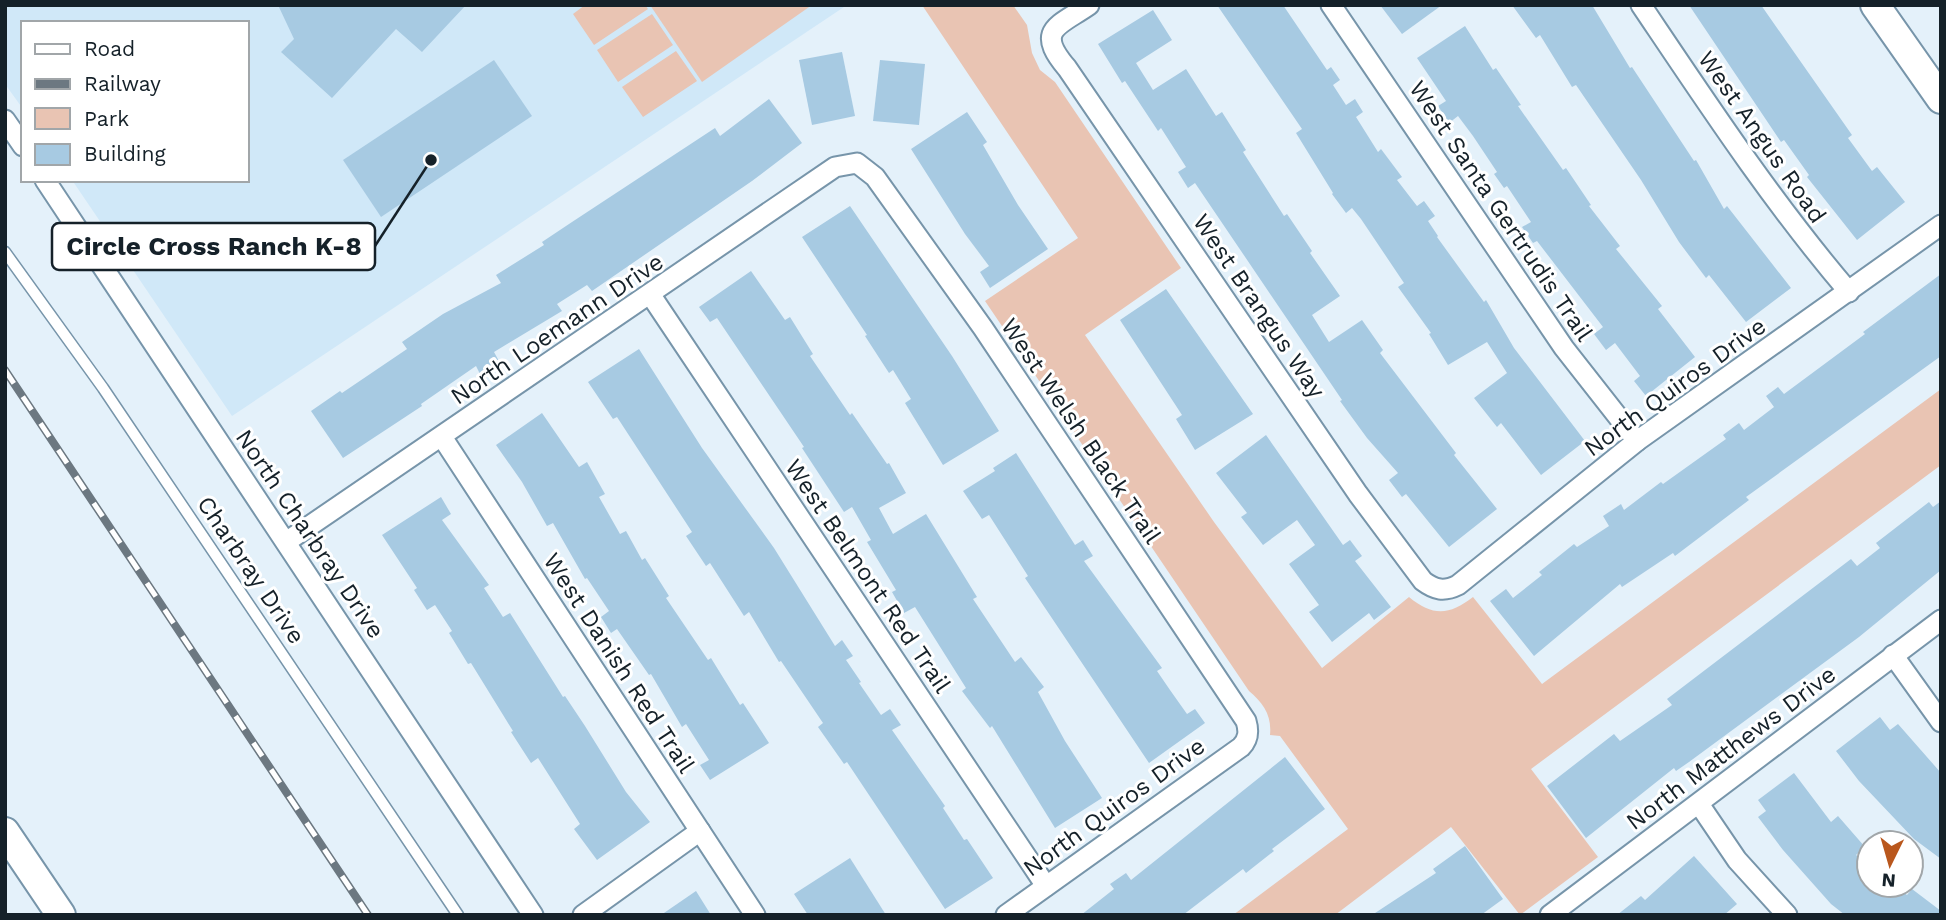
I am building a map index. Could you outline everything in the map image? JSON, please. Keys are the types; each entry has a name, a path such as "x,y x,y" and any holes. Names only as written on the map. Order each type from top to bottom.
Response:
{"street":[{"name":"West Brangus Way","path":"1090,5 1060,21 1055,28 1052,46 1056,55 1358,494 1423,581 1441,590"},
{"name":"West Santa Gertrudis Trail","path":"1331,5 1564,348 1637,441"},
{"name":"West Angus Road","path":"1641,5 1765,188 1801,236 1849,292"},
{"path":"1875,5 1941,99"},
{"path":"5,120 21,143"},
{"name":"North Loemann Drive","path":"286,542 835,167 857,163"},
{"name":"West Welsh Black Trail","path":"857,163 875,177 983,328 1246,721 1248,736"},
{"name":"North Charbray Drive","path":"46,182 533,915"},
{"name":"North Quiros Drive","path":"1441,590 1458,585 1637,441 1941,225"},
{"name":"West Belmont Red Trail","path":"650,294 1046,886"},
{"name":"West Danish Red Trail","path":"442,437 755,915"},
{"name":"North Matthews Drive","path":"1550,915 1941,620"},
{"path":"1894,655 1941,722"},
{"name":"North Quiros Drive","path":"1006,915 1241,747 1248,736"},
{"path":"1699,804 1737,860 1787,915"},
{"path":"583,915 700,831"},
{"path":"5,832 61,915"}],"lane":[{"name":"Charbray Drive","path":"5,252 103,388 458,915"}],"shaded area":[{"path":"5,5 847,5 232,416 73,182 248,182 248,21 21,21 21,106 5,84"}],"green space":[{"path":"585,5 645,5 648,9 594,45 573,14"},
{"path":"650,5 812,5 702,82"},
{"path":"922,5 1013,5 1027,25 1032,53 1040,70 1055,82 1181,268 1085,335 1214,522 1322,668 1409,597 1426,608 1441,611 1457,607 1473,597 1542,684 1941,389 1941,465 1531,769 1598,857 1520,915 1451,827 1335,915 1233,915 1348,829 1280,736 1270,735 1270,721 1262,705 1249,691 985,301 1078,238"},
{"path":"652,14 673,45 618,82 597,50"},
{"path":"676,51 697,81 643,117 622,87"}],"building":[{"path":"278,5 466,5 422,52 396,29 332,98 281,52 294,39"},
{"path":"1217,5 1283,5 1327,70 1331,67 1340,80 1333,85 1346,105 1355,99 1363,112 1356,117 1378,152 1381,149 1402,177 1397,180 1417,206 1424,201 1435,216 1428,221 1437,237 1484,302 1486,300 1514,348 1585,441 1541,475 1501,423 1497,427 1474,398 1507,373 1487,342 1448,365 1429,334 1431,333 1398,287 1404,283 1361,219 1352,208 1346,213 1332,194 1296,133 1302,129"},
{"path":"1380,5 1442,5 1402,34"},
{"path":"1512,5 1592,5 1630,68 1632,67 1694,161 1696,160 1724,209 1727,206 1791,288 1746,322 1709,275 1706,278 1679,242 1641,180 1576,85 1572,87 1540,35 1536,38"},
{"path":"1689,5 1761,5 1852,135 1848,138 1872,171 1877,167 1905,202 1857,240 1807,177 1809,175 1784,140 1781,142"},
{"path":"1153,10 1172,40 1136,63 1153,90 1186,69 1216,116 1222,112 1246,150 1243,152 1284,216 1287,214 1340,296 1312,315 1329,342 1362,320 1383,350 1380,353 1497,509 1449,547 1406,494 1402,497 1389,480 1398,473 1367,438 1340,401 1342,400 1195,183 1188,188 1178,172 1186,167 1161,128 1158,131 1125,81 1122,83 1098,44"},
{"path":"1465,26 1563,170 1566,168 1591,205 1589,206 1620,246 1616,249 1662,306 1658,309 1695,357 1646,396 1634,381 1640,376 1615,343 1606,350 1594,334 1603,327 1537,241 1533,243 1522,227 1531,222 1507,186 1504,188 1494,174 1497,172 1473,136 1458,116 1449,123 1438,106 1446,101 1417,58"},
{"path":"842,52 855,116 812,125 799,60"},
{"path":"494,60 532,116 381,217 343,160"},
{"path":"880,60 925,64 919,125 873,121"},
{"path":"769,99 802,143 752,181 592,291 587,285 557,304 562,311 494,352 500,363 480,374 476,366 421,404 422,406 343,458 311,411 407,349 402,342 443,314 501,283 496,275 544,245 542,242 715,128 720,136"},
{"path":"967,112 987,142 983,145 1018,205 1048,249 990,288 980,272 989,266 965,234 911,149"},
{"path":"850,206 952,356 999,431 943,465 905,403 911,399 893,370 889,373 802,237"},
{"path":"751,271 785,320 790,317 813,354 810,356 850,415 852,413 887,464 889,463 906,493 879,508 893,534 926,514 977,597 973,599 1015,662 1021,657 1044,687 1038,692 1065,741 1102,798 1055,828 992,726 990,728 962,691 966,688 915,607 904,613 892,592 896,590 867,542 871,540 852,507 844,512 802,448 804,447 717,318 710,322 699,307"},
{"path":"1941,274 1941,356 1746,497 1749,500 1675,556 1673,553 1622,587 1620,584 1534,656 1490,601 1506,589 1513,598 1542,575 1539,572 1574,544 1577,547 1609,526 1603,516 1621,504 1624,510 1661,482 1663,484 1726,439 1723,435 1739,423 1744,430 1774,407 1766,396 1778,387 1784,394"},
{"path":"1166,289 1253,414 1195,450 1176,419 1182,415 1120,320"},
{"path":"639,349 702,448 774,548 835,646 842,640 853,656 846,660 881,715 890,709 901,725 892,730 945,806 943,808 964,840 967,839 993,878 945,909 847,762 844,764 818,727 823,723 781,661 779,662 749,612 744,616 710,563 706,566 686,536 692,532 617,417 613,419 588,382"},
{"path":"542,413 579,467 587,462 605,494 599,497 620,534 626,531 642,560 645,558 669,596 666,598 769,743 710,780 700,765 709,760 686,724 682,727 651,674 649,675 617,629 611,633 601,617 609,611 587,578 585,579 553,523 547,526 522,482 496,445"},
{"path":"1266,435 1343,545 1350,540 1362,556 1355,561 1391,607 1374,620 1369,613 1332,642 1309,612 1319,605 1289,564 1315,545 1297,520 1263,545 1241,517 1247,513 1216,473"},
{"path":"1016,453 1075,545 1083,540 1093,556 1084,561 1162,668 1157,671 1170,690 1187,714 1195,709 1205,723 1149,763 1025,578 1028,576 989,515 982,519 963,491 995,471 993,468"},
{"path":"441,497 451,514 442,520 489,585 484,588 503,617 510,613 626,792 650,822 597,860 574,829 580,824 538,758 531,763 471,663 468,664 449,633 452,631 435,605 427,610 414,590 417,588 382,535"},
{"path":"1941,501 1941,570 1859,637 1689,762 1676,771 1674,768 1586,838 1547,786 1614,734 1620,741 1672,705 1667,699 1851,559 1857,566 1880,548 1876,543 1929,502 1933,507"},
{"path":"1880,717 1890,730 1898,724 1941,773 1941,859 1925,847 1925,829 1905,829 1859,781 1836,751"},
{"path":"1285,757 1325,809 1272,849 1274,851 1246,873 1243,869 1183,915 1081,915 1114,889 1110,884 1126,873 1131,880"},
{"path":"1794,773 1831,822 1838,816 1855,836 1855,899 1925,899 1941,911 1941,915 1845,915 1831,904 1783,850 1758,817 1766,811 1758,800"},
{"path":"1465,846 1503,899 1481,915 1372,915 1436,873 1433,869"},
{"path":"1694,856 1737,904 1724,915 1617,915 1641,896 1645,900"},
{"path":"850,858 886,915 808,915 794,894"},
{"path":"696,891 711,915 661,915"}],"railway":[{"path":"5,370 368,915"}],"place":[{"name":"Circle Cross Ranch K-8","path":"431,160"}]}
